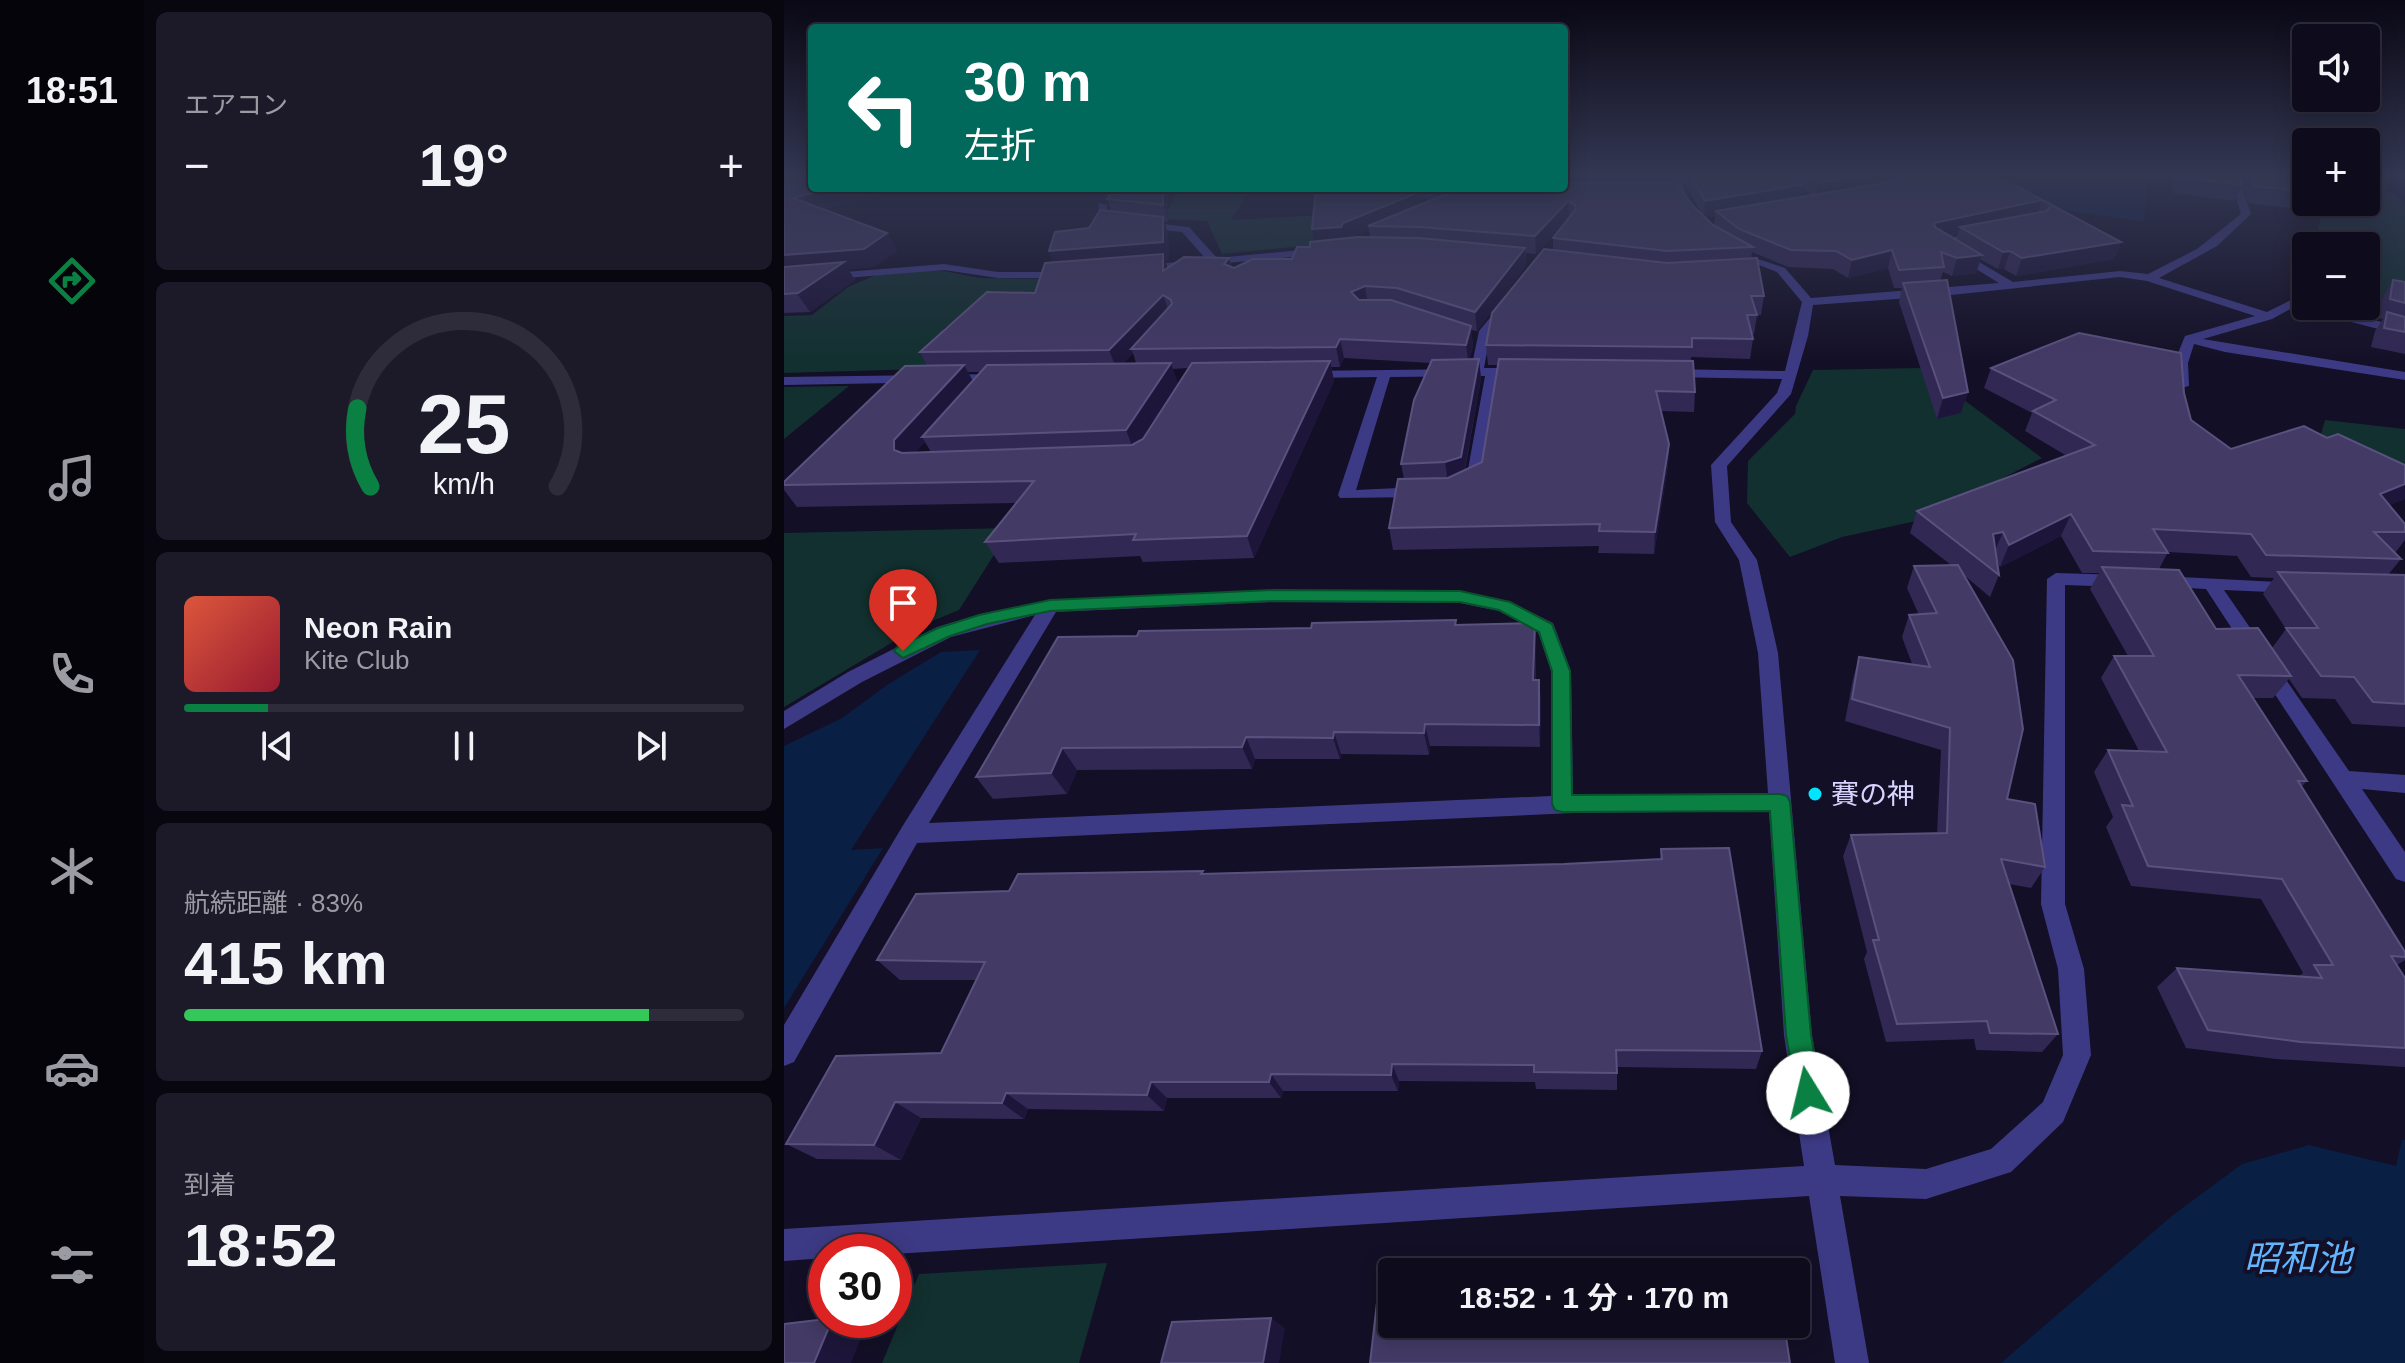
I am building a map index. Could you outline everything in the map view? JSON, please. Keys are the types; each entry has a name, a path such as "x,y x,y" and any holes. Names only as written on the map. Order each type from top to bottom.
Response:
{"street":[{"path":"1192,237 1214,261"},
{"path":"1965,237 1937,242 2010,285"},
{"path":"2149,278 2198,256 2224,237"},
{"path":"1721,242 1732,251 1781,270 1808,302"},
{"path":"1122,270 1214,261 1258,262 1338,250"},
{"path":"784,280 944,267 998,275 1077,274"},
{"path":"1752,271 1781,270"},
{"path":"1808,302 2094,275 2149,278 2268,316"},
{"path":"1385,373 1346,495 1443,491 1473,483 1485,372 1485,331 1514,296"},
{"path":"1808,302 1802,336 1784,394 1719,465 1723,522 1748,560 1768,653 1798,1035 1852,1363"},
{"path":"2189,339 2268,316 2293,303 2405,332"},
{"path":"1468,336 1483,341"},
{"path":"2189,339 2225,348 2405,376"},
{"path":"2183,400 2181,363 2189,339"},
{"path":"1289,374 1539,372"},
{"path":"1649,373 1790,375"},
{"path":"784,381 987,384 1020,378"},
{"path":"784,1245 1821,1180 1926,1184 2000,1161 2053,1112 2077,1055 2071,969 2053,904 2056,579 2316,587"},
{"path":"2211,584 2405,872"},
{"path":"784,721 855,677 944,632 985,619 1050,606 1290,596 1460,597 1504,606 1546,628 1561,671 1562,804 1780,802"},
{"path":"784,1052 910,834 1050,606"},
{"path":"2343,779 2405,784"},
{"path":"910,834 1573,804"}],"green space":[{"path":"1214,237 1344,237 1324,244 1222,254"},
{"path":"2380,237 2405,237 2405,301 2380,297"},
{"path":"939,270 979,278 1064,279 1045,300 970,309 943,329 1027,332 1027,366 784,373 784,316 812,315 848,287 878,274"},
{"path":"1921,368 2042,458 1921,520 1842,537 1790,557 1747,503 1748,461 1795,414 1813,370"},
{"path":"849,386 784,439 784,387"},
{"path":"2325,420 2405,429 2405,483 2319,441"},
{"path":"1011,528 959,610 918,627 784,707 784,533"},
{"path":"1107,1263 1079,1363 882,1363 892,1338 912,1338 912,1291 919,1274"}],"water":[{"path":"980,650 851,850 883,848 784,1008 784,746 842,718 887,685 941,652"},
{"name":"昭和池","path":"2402,1139 2405,1140 2405,1363 2001,1363 2173,1215 2242,1164 2309,1145 2396,1166"}],"building":[{"path":"784,237 882,237 864,249 784,255"},
{"path":"1054,237 1163,237 1163,242 1049,251"},
{"path":"1358,237 1419,238 1525,248 1475,312 1397,288 1365,286 1351,292 1359,300 1391,300 1471,326 1466,345 1340,339 1336,347 1131,349 1172,304 1163,295 1109,350 920,352 987,292 1035,293 1045,263 1163,254 1163,271 1184,257 1229,258 1224,264 1234,268 1253,259 1292,259 1297,247 1310,247 1310,242"},
{"path":"1734,237 1753,247 1667,251 1553,238"},
{"path":"1758,237 1951,237 1982,255 1957,258 1941,252 1944,267 1899,270 1892,250 1852,260 1836,251 1791,250"},
{"path":"1977,237 2111,237 2121,242 2022,258 2010,251 2003,252"},
{"path":"1544,249 1667,263 1757,258 1764,296 1751,296 1757,315 1747,315 1753,339 1692,338 1692,347 1486,345 1492,313"},
{"path":"844,262 798,293 784,294 784,267"},
{"path":"1947,280 1968,392 1943,398 1903,283"},
{"path":"2393,280 2405,282 2405,303 2390,299"},
{"path":"2387,312 2405,317 2405,332 2384,328"},
{"path":"2079,333 2181,353 2184,393 2191,420 2231,449 2304,426 2327,438 2338,434 2405,465 2405,484 2380,494 2405,524 2405,532 2374,532 2401,559 2266,555 2251,534 2153,529 2168,553 2093,551 2071,514 2009,545 2003,532 1993,534 1999,575 1917,511 2095,445 2033,411 2056,400 1991,368"},
{"path":"1479,359 1461,457 1445,462 1401,464 1414,400 1432,360"},
{"path":"1499,359 1693,361 1695,392 1656,391 1669,444 1655,532 1599,531 1600,524 1389,528 1398,479 1448,478 1482,462"},
{"path":"1330,361 1247,536 1133,540 1136,534 985,542 1034,481 784,485 905,366 964,365 894,440 894,450 902,453 1132,445 1143,439 1192,363"},
{"path":"1171,363 1126,430 922,437 987,365"},
{"path":"1958,565 2013,660 2023,729 2007,799 2035,804 2045,867 2001,859 2058,1034 1990,1033 1987,1021 1897,1024 1873,940 1879,940 1851,835 1947,833 1950,728 1852,699 1859,657 1930,667 1909,615 1937,613 1914,566"},
{"path":"2102,567 2179,570 2216,629 2258,628 2291,676 2238,675 2307,781 2298,781 2405,952 2405,957 2391,956 2405,978 2405,1048 2301,1042 2208,1030 2177,968 2322,978 2314,965 2333,965 2282,879 2148,866 2122,805 2133,806 2108,750 2167,752 2114,656 2154,656"},
{"path":"2278,572 2405,575 2405,704 2373,702 2354,677 2321,676 2286,628 2318,628"},
{"path":"1456,620 1455,625 1535,623 1533,680 1539,680 1539,725 1425,724 1424,733 1334,732 1333,738 1246,737 1242,747 1062,748 1051,773 976,777 1058,637 1137,636 1139,631 1311,628 1312,623"},
{"path":"1729,848 1762,1051 1616,1050 1617,1073 1534,1072 1534,1065 1392,1064 1391,1075 1271,1074 1269,1082 1151,1082 1147,1095 1006,1093 1002,1103 895,1102 874,1145 786,1144 836,1056 941,1053 985,962 877,960 916,894 1009,891 1018,874 1203,871 1201,874 1564,864 1662,859 1661,849"},
{"path":"1378,1294 1378,1338 1786,1338 1790,1363 1370,1363"},
{"path":"1271,1318 1263,1363 1161,1363 1172,1322"},
{"path":"808,1321 808,1338 824,1338 814,1363 784,1363 784,1324"}],"place":[{"name":"賽の神","path":"1815,794"}],"route":[{"path":"903,651 944,632 985,619 1050,606 1274,596 1460,597 1504,606 1546,628 1561,671 1562,804 1780,802 1798,1035 1808,1093"}]}
